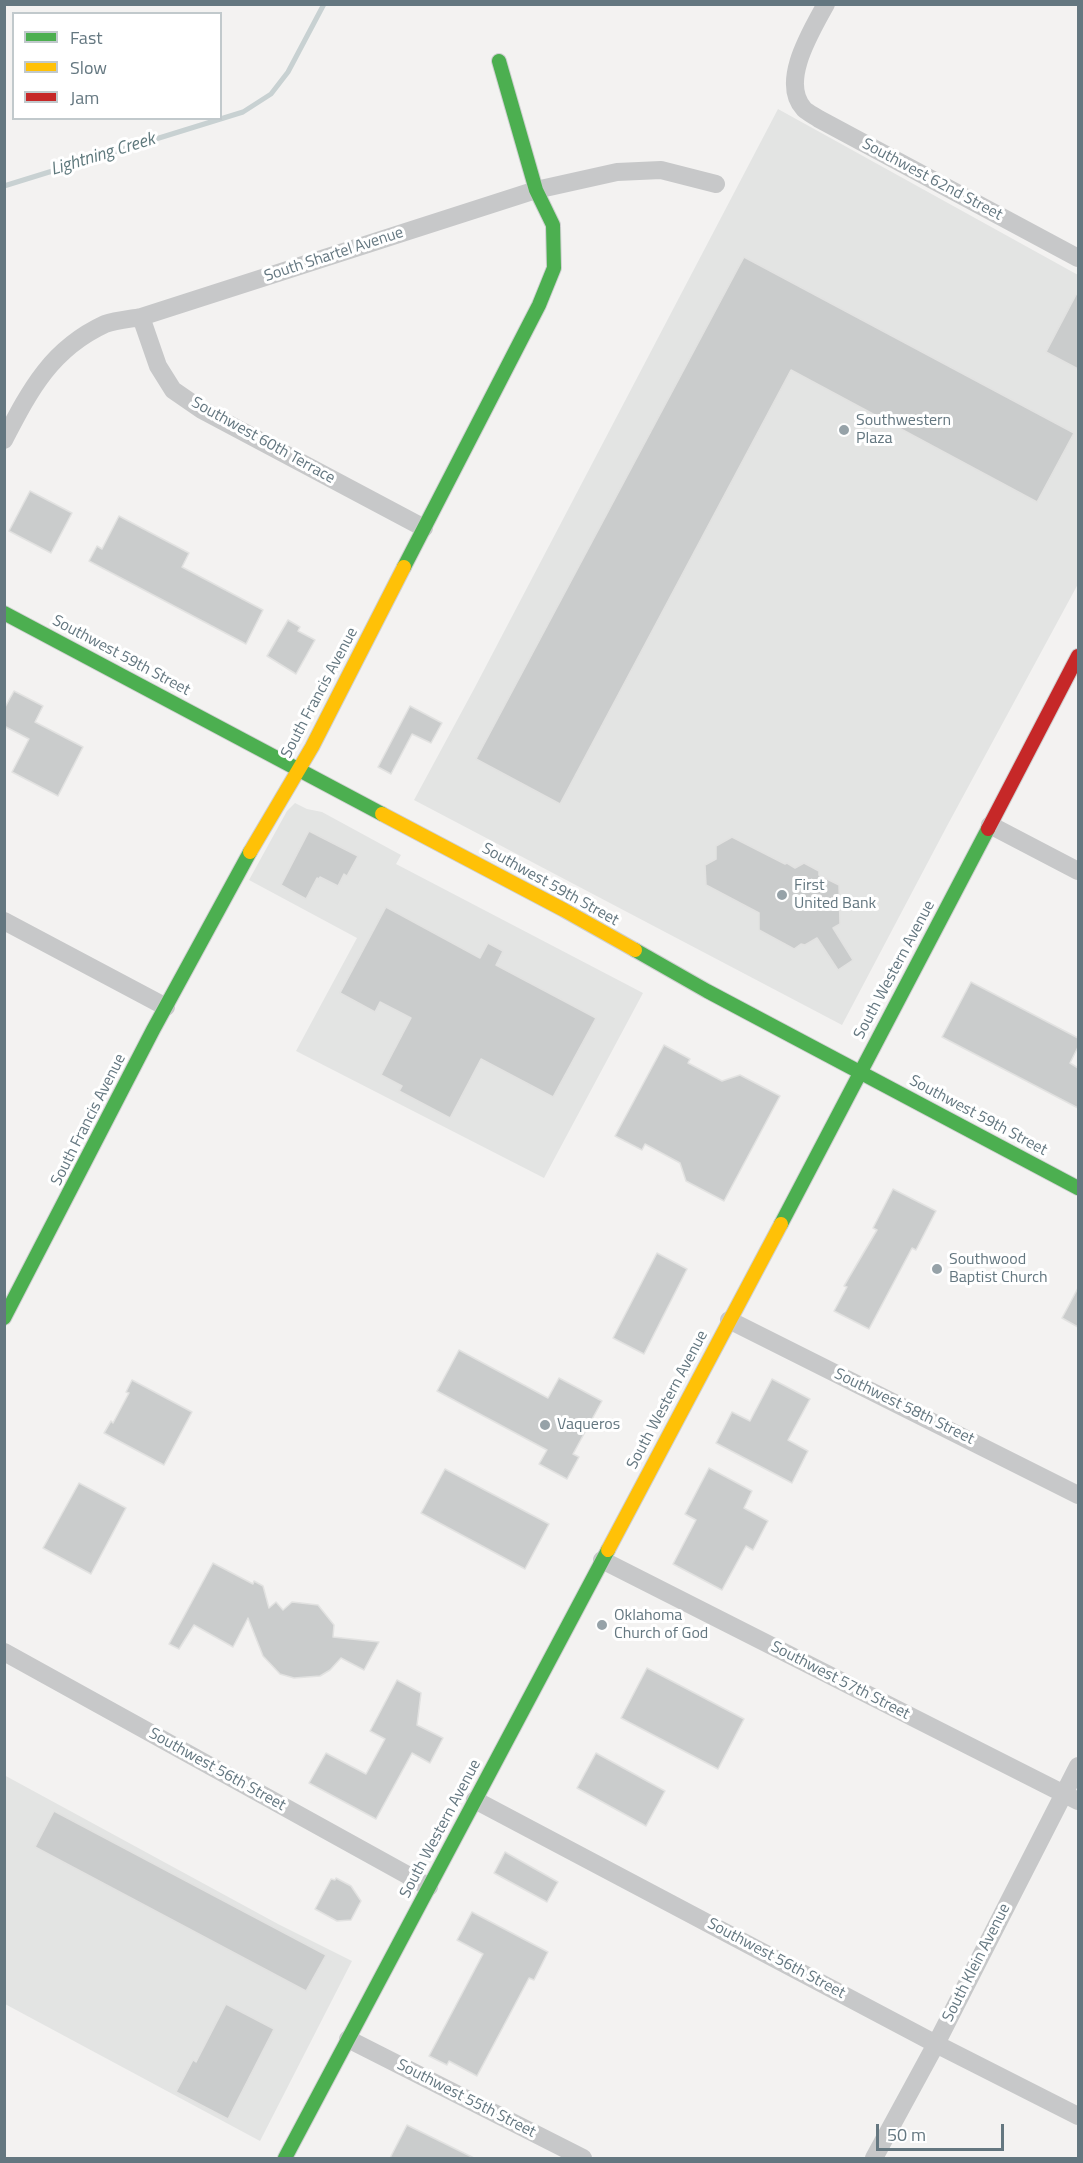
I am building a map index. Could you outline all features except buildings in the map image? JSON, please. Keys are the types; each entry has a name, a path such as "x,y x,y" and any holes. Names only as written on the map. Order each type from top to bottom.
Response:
{"main road":[{"name":"South Francis Avenue","path":"4,1318 166,1007 317,738 539,305 554,268 553,225 536,190 499,61"},
{"name":"Southwest 59th Street","path":"4,613 564,910 707,991 1078,1188"},
{"name":"South Western Avenue","path":"285,2158 1078,656"}],"street":[{"name":"Southwest 62nd Street","path":"826,4 808,38 795,74 794,91 803,109 1078,258"},
{"name":"South Shartel Avenue","path":"4,440 49,364 67,347 107,324 141,317 536,190 617,172 661,170 716,184"},
{"name":"Southwest 60th Terrace","path":"141,317 158,366 173,390 202,410 424,528"},
{"path":"990,825 1078,871"},
{"path":"4,921 166,1007"},
{"name":"Southwest 58th Street","path":"729,1320 1078,1494"},
{"name":"Southwest 57th Street","path":"602,1560 1071,1798"},
{"name":"Southwest 56th Street","path":"4,1652 429,1887"},
{"name":"South Klein Avenue","path":"874,2158 1071,1798 1078,1766"},
{"name":"Southwest 56th Street","path":"475,1800 936,2044 1078,2116"},
{"name":"Southwest 55th Street","path":"348,2039 583,2158"}],"shaded area":[{"name":"Southwestern Plaza","path":"778,109 1078,275 1078,584 842,1025 414,800"},
{"path":"295,803 307,809 322,812 401,855 396,864 643,993 544,1178 296,1051 357,938 249,880 287,811"},
{"path":"4,1775 278,1924 352,1961 260,2141 5,2004"}],"waterway":[{"name":"Lightning Creek","path":"222,119 243,112 271,94 288,72 324,4"},
{"name":"Lightning Creek","path":"4,186 217,120"}],"traffic: fast":[{"path":"404,567 539,305 554,268 553,225 536,190 499,61"},
{"path":"4,613 382,814"},
{"path":"781,1224 988,829"},
{"path":"4,1318 153,1030 250,852"},
{"path":"635,950 707,991 1078,1188"},
{"path":"285,2158 608,1550"}],"traffic: slow":[{"path":"250,852 312,747 404,567"},
{"path":"382,814 635,950"},
{"path":"608,1550 781,1224"}],"traffic: jam":[{"path":"988,829 1078,656"}],"place":[{"name":"Southwestern Plaza","path":"844,430"},
{"name":"First United Bank","path":"782,895"},
{"name":"Southwood Baptist Church","path":"937,1269"},
{"name":"Vaqueros","path":"545,1425"},
{"name":"Oklahoma Church of God","path":"602,1625"}]}
